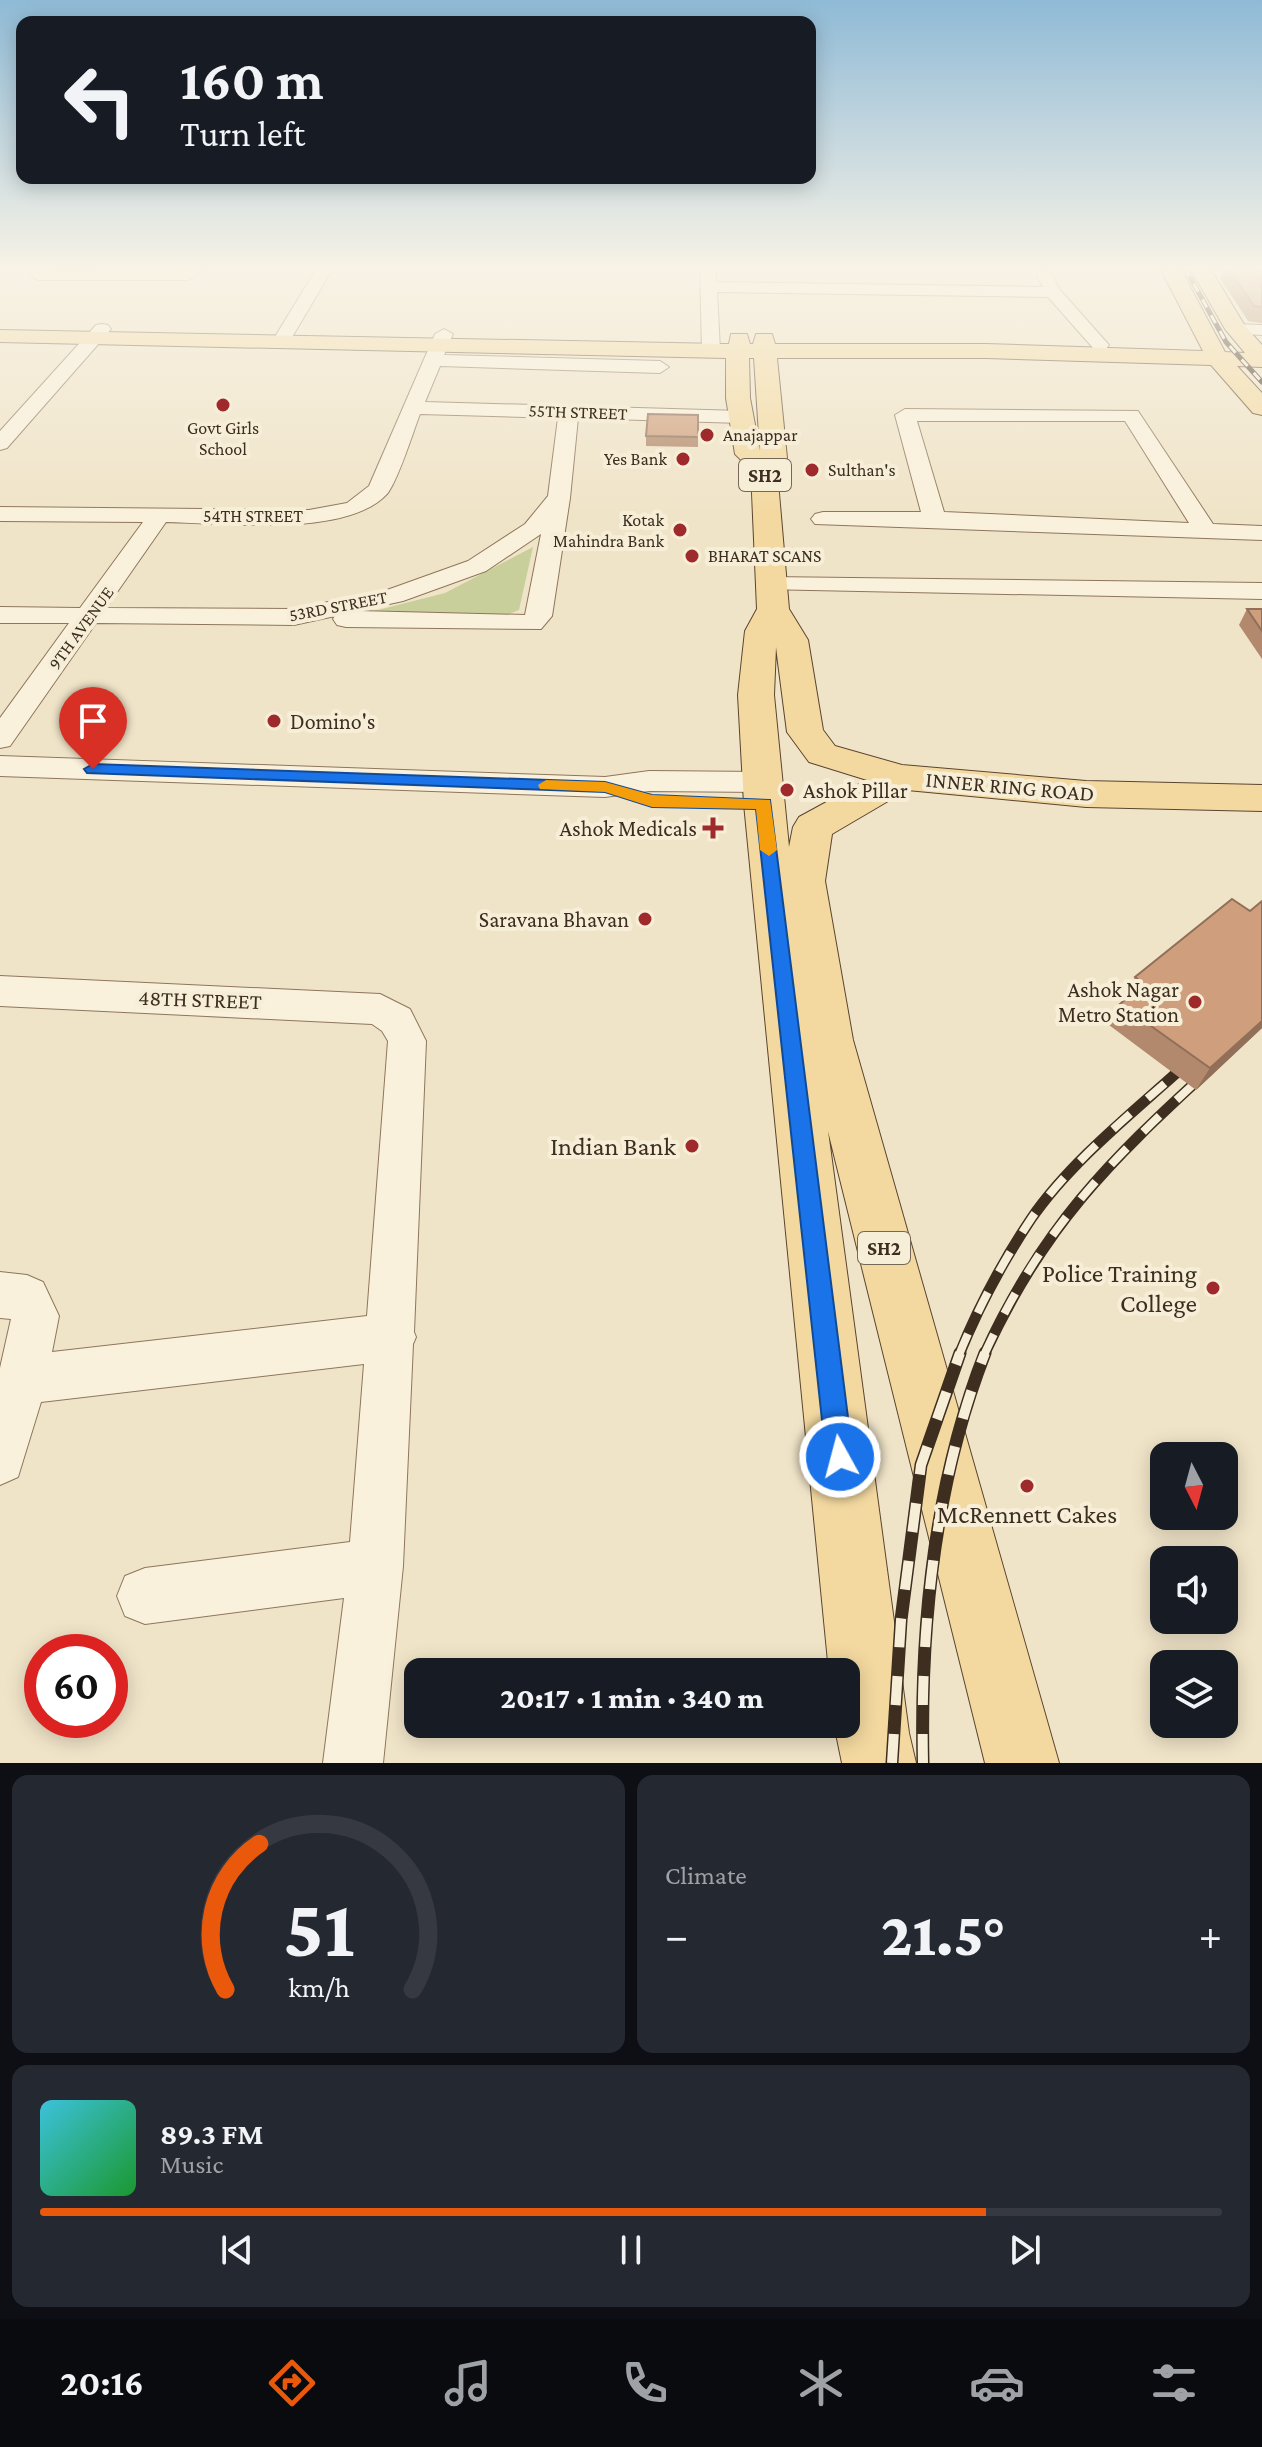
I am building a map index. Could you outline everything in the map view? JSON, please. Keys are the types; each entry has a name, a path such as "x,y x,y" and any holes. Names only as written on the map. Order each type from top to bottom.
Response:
{"main road":[{"name":"INNER RING ROAD","path":"736,350 741,417 748,454 764,468 771,596 761,631 756,695 763,793"},
{"path":"737,350 774,458 764,468"},
{"path":"1108,350 1216,354"},
{"path":"1168,350 1262,360"},
{"path":"1214,350 1262,408"},
{"name":"INNER RING ROAD","path":"771,596 792,640 805,732 822,754 901,777 1086,794 1262,798"},
{"name":"SH2","path":"901,777 813,827 804,881 829,1040 1022,1763"},
{"name":"SH2","path":"763,793 872,1733 879,1763"}],"street":[{"path":"0,444 83,350"},
{"name":"54TH STREET","path":"0,514 309,517 354,508 379,489 438,350"},
{"path":"485,350 660,367"},
{"path":"11,406 33,406"},
{"name":"55TH STREET","path":"415,408 741,417"},
{"path":"294,617 532,623 539,616 559,497 569,411"},
{"path":"934,519 905,415 1131,415 1206,531"},
{"name":"53RD STREET","path":"0,615 294,617 394,596 477,566 533,529 559,497"},
{"name":"9TH AVENUE","path":"0,739 159,516"},
{"path":"823,519 934,519 1262,533"},
{"path":"771,596 1262,591"},
{"path":"0,766 605,787 652,801 763,793"},
{"name":"48TH STREET","path":"0,991 337,1004 380,1009 396,1020 407,1041 392,1337"},
{"path":"0,1459 22,1380 35,1316 33,1306 14,1297"},
{"path":"22,1380 392,1337 376,1566 353,1763"},
{"path":"145,1596 376,1566"}],"green space":[{"path":"533,547 519,610 503,616 358,615 445,593"}],"building":[{"path":"648,414 698,415 698,437 646,436"},
{"path":"1247,609 1262,609 1262,631"},
{"name":"Ashok Nagar Metro Station","path":"1232,899 1250,911 1262,901 1262,1021 1210,1068 1120,1004 1144,984 1135,977"}],"railway":[{"path":"1233,350 1262,382"},
{"path":"959,1355 1001,1268 1048,1197 1086,1155 1193,1058"},
{"path":"984,1355 1029,1270 1080,1199 1139,1135 1209,1070"},
{"path":"892,1763 901,1620 921,1465 960,1353"},
{"path":"923,1763 924,1659 934,1555 954,1452 985,1353"}],"slow traffic":[{"path":"546,785 605,787 652,801 764,804 769,850"}],"place":[{"name":"Govt Girls School","path":"223,405"},
{"name":"Anajappar","path":"707,435"},
{"name":"Yes Bank","path":"683,459"},
{"name":"Sulthan's","path":"812,470"},
{"name":"Kotak Mahindra Bank","path":"680,530"},
{"name":"BHARAT SCANS","path":"692,556"},
{"name":"Domino's","path":"274,721"},
{"name":"Ashok Pillar","path":"787,790"},
{"name":"Ashok Medicals","path":"713,828"},
{"name":"Saravana Bhavan","path":"645,919"},
{"name":"Ashok Nagar Metro Station","path":"1195,1002"},
{"name":"Indian Bank","path":"692,1146"},
{"name":"Police Training College","path":"1213,1288"},
{"name":"McRennett Cakes","path":"1027,1486"}],"route":[{"path":"93,769 605,787 652,801 764,804 840,1457"}]}
